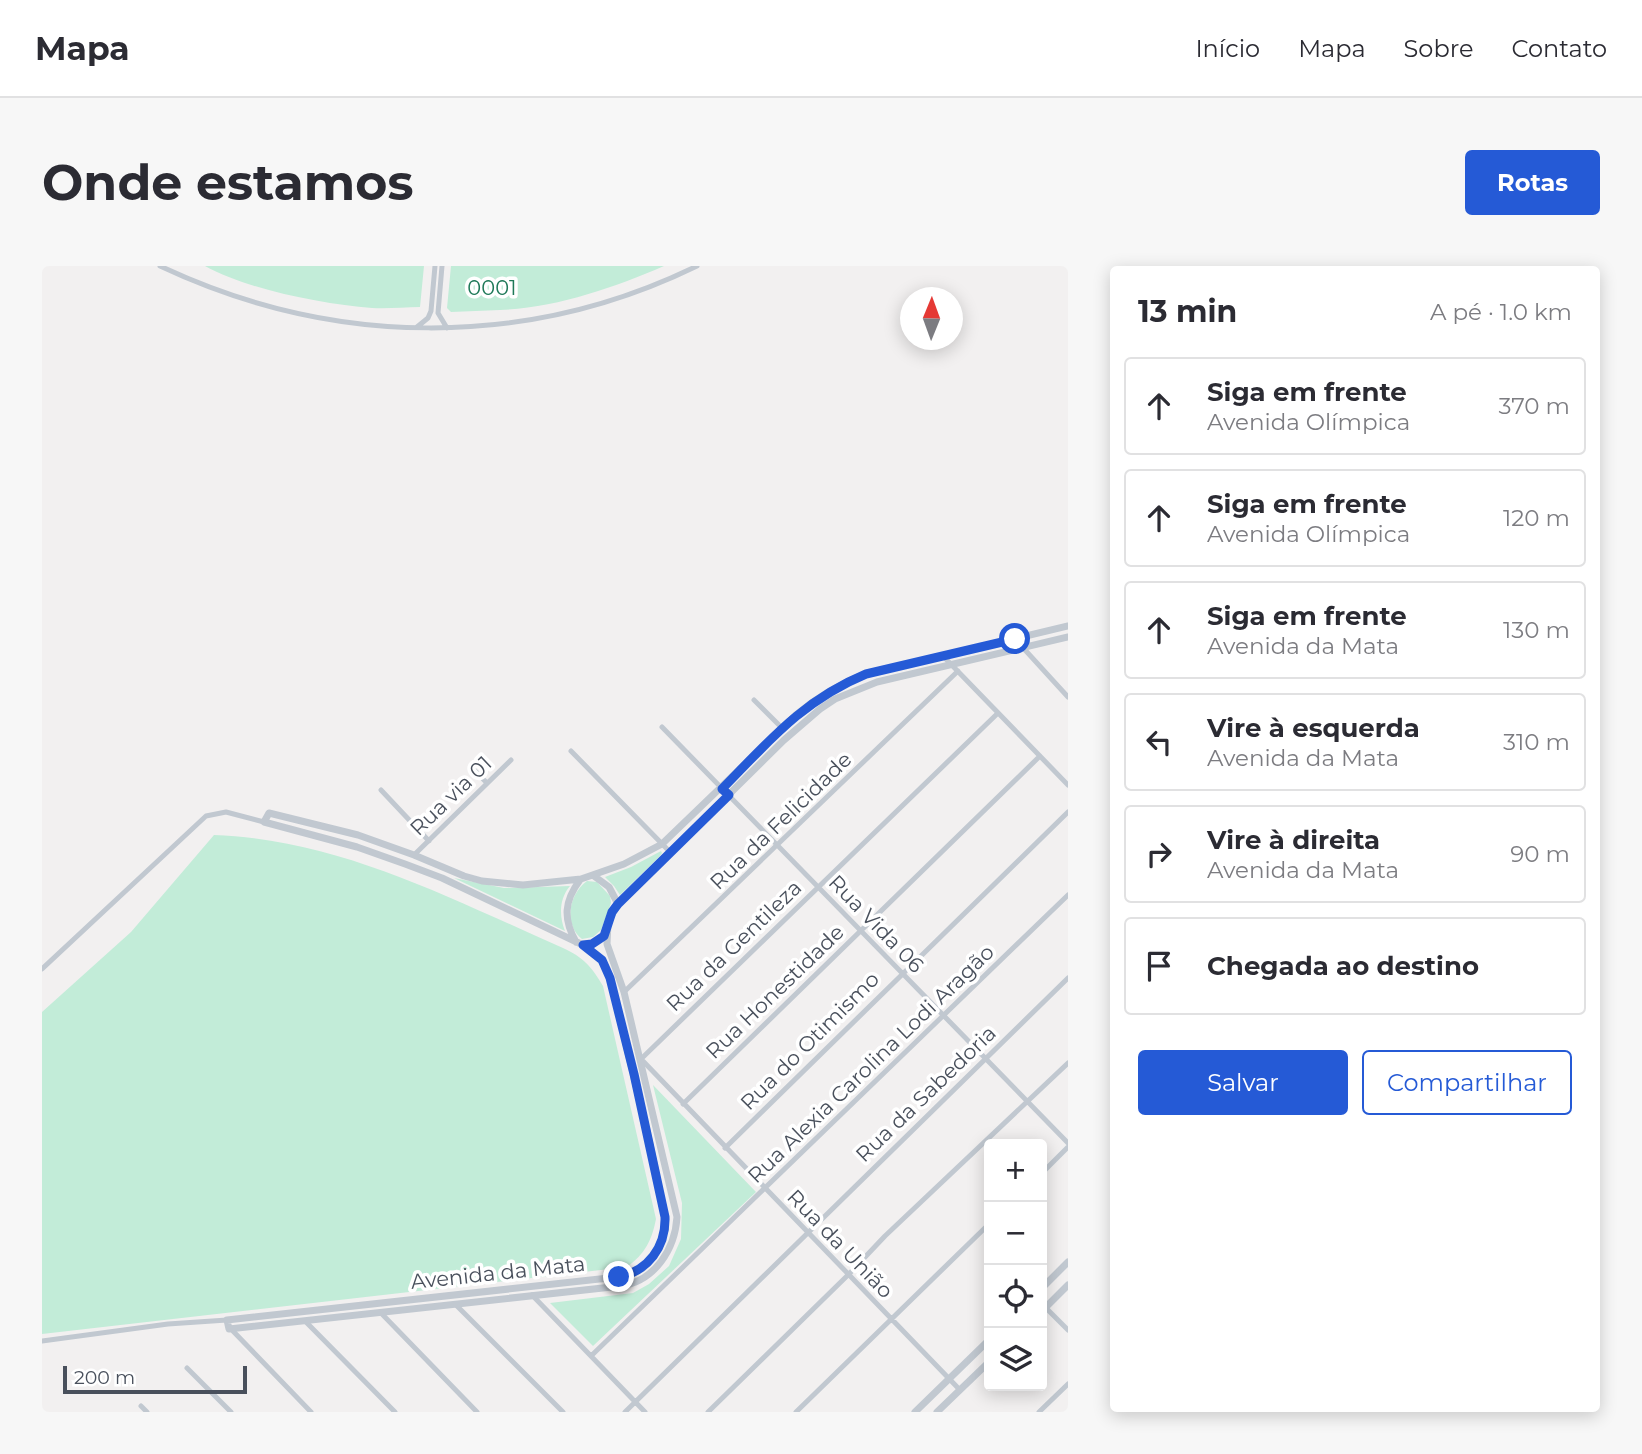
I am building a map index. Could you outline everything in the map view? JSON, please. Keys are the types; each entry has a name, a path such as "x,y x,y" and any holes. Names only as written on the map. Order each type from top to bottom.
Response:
{"street":[{"path":"160,266 232,296 293,313 346,323 447,328 533,321 584,309 649,287 697,266"},
{"path":"417,327 424,323 431,312 435,266"},
{"path":"442,266 438,313 447,328"},
{"path":"42,970 206,816 226,812 264,822 269,813 358,835 482,881 523,884 581,879 594,876 662,844 722,789 782,728 813,701 843,683 866,674 1068,626"},
{"path":"581,879 569,896 566,911 568,924 580,943 592,944 606,934 608,922 618,904 784,740 835,699 877,682 1068,637"},
{"path":"1015,639 1068,697"},
{"path":"943,656 1068,785"},
{"name":"Rua da Felicidade","path":"624,992 958,671"},
{"path":"754,700 782,728"},
{"name":"Rua da Gentileza","path":"642,1058 998,713"},
{"name":"Rua Vida 06","path":"662,727 1068,1145"},
{"path":"571,751 671,852"},
{"name":"Rua Honestidade","path":"682,1104 1040,756"},
{"name":"Rua via 01","path":"414,855 511,760"},
{"path":"471,767 487,783"},
{"path":"381,790 429,841"},
{"name":"Rua do Otimismo","path":"725,1148 1068,812"},
{"name":"Avenida da Mata","path":"227,1320 619,1277 643,1268 657,1251 665,1230 655,1167 613,989 602,960 580,943 430,873 357,847 264,822"},
{"path":"594,876 614,892 618,904"},
{"name":"Rua Alexia Carolina Lodi Aragão","path":"591,1356 1068,895"},
{"name":"Avenida da Mata","path":"231,1329 629,1285 656,1267 673,1242 677,1217 675,1202 642,1058 606,934"},
{"name":"Rua da Sabedoria","path":"625,1412 1068,978"},
{"name":"Rua da União","path":"642,1058 682,1104 960,1390"},
{"path":"708,1412 849,1275 885,1236 1068,1063"},
{"path":"1047,1168 1068,1145"},
{"path":"796,1412 984,1229"},
{"path":"1047,1283 1068,1262"},
{"path":"1047,1304 1068,1284"},
{"path":"525,1287 645,1412"},
{"path":"456,1305 562,1412"},
{"path":"1047,1312 1068,1330"},
{"path":"381,1313 477,1412"},
{"path":"42,1341 168,1324 227,1320 231,1329 312,1412"},
{"path":"305,1321 395,1412"},
{"path":"915,1412 984,1345"},
{"path":"937,1412 984,1367"},
{"path":"187,1368 232,1412"},
{"path":"1039,1412 1068,1384"},
{"path":"141,1405 147,1412"}],"green space":[{"name":"0001","path":"205,266 424,266 420,307 372,308 331,303 264,289"},
{"name":"0001","path":"451,266 664,266 625,282 563,301 521,308 451,312 447,308"},
{"path":"214,835 306,847 350,860 479,910 570,951 586,963 603,986 656,1219 650,1240 639,1257 627,1267 42,1334 42,1012 131,932"},
{"path":"661,851 659,857 620,895 605,877 631,867"},
{"path":"454,878 504,888 570,886 561,908 565,931"},
{"path":"587,881 597,882 610,896 611,903 601,930 593,937 582,939 576,933 570,917 572,901"},
{"path":"653,1085 756,1192 593,1346 550,1303 633,1293 649,1284 669,1266 681,1239 682,1203"}],"route":[{"path":"619,1277 639,1271 657,1251 665,1230 665,1217 610,978 602,960 583,945 592,944 606,934 612,912 618,904 729,795 722,789 782,728 813,701 843,683 866,674 1015,639"}]}
